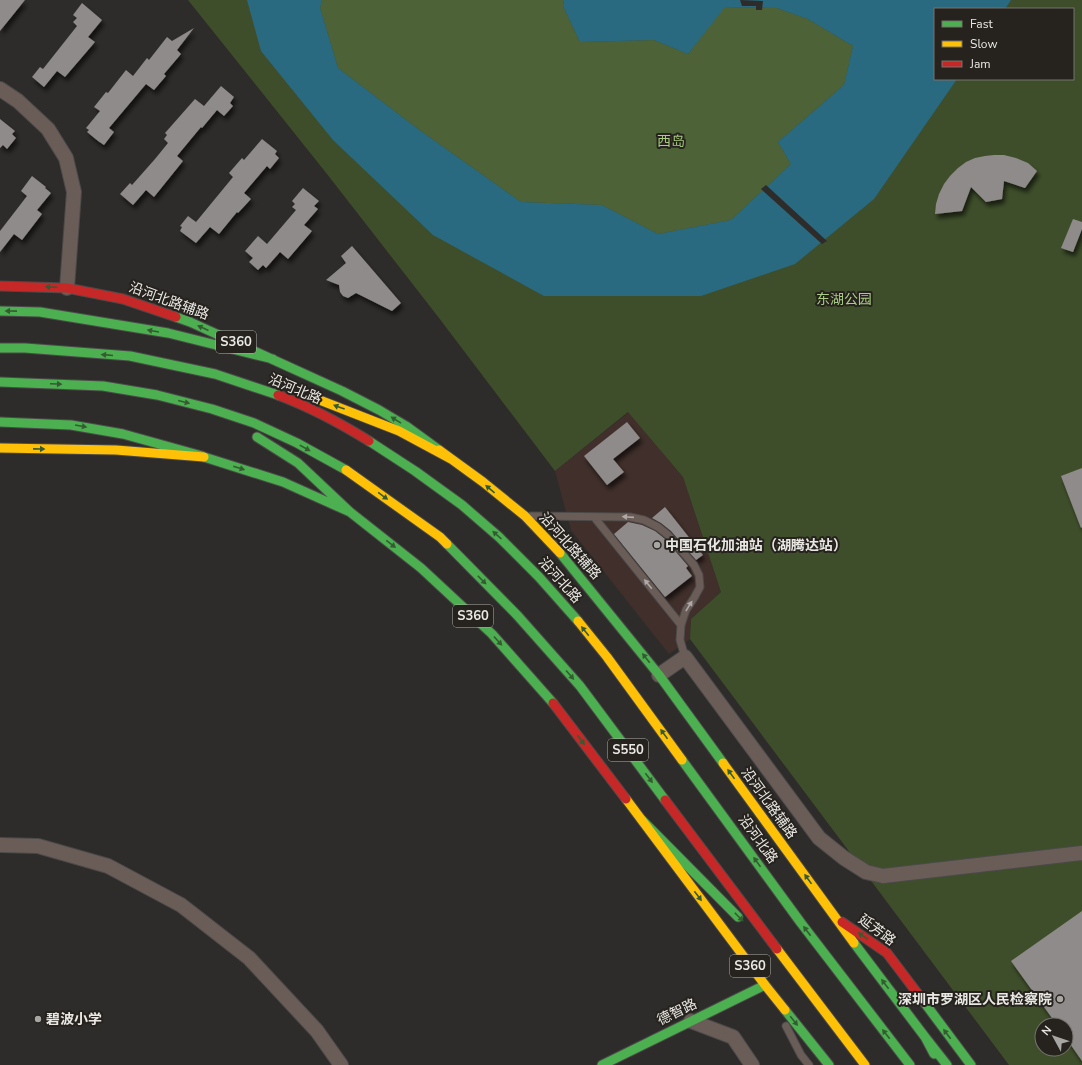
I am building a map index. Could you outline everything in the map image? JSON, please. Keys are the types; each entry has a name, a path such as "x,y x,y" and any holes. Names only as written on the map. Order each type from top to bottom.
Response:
{"main road":[{"name":"沿河北路辅路","path":"0,286 67,288 123,299 190,322 342,391 379,410 406,426 483,482 525,516 560,553 659,675 834,916 925,1037 940,1065"},
{"path":"0,311 40,312 168,333 273,359"},
{"name":"沿河北路","path":"0,348 25,348 130,356 214,374 266,391 296,402 329,418 368,440 415,471 462,505 499,536 539,577 570,611 607,657 810,935 910,1065"},
{"path":"214,374 274,386 295,392"},
{"path":"0,382 103,386 157,395 212,409 298,463 350,512"},
{"path":"309,397 399,431 451,459"},
{"name":"S550","path":"212,409 254,423 297,443 351,473 440,537 517,615 580,686 865,1065"},
{"path":"0,422 71,425 123,434 202,456"},
{"name":"S360","path":"0,448 116,450 202,456 283,482 350,512 421,568 492,634 555,705 765,985 829,1065"},
{"path":"642,820 793,971"},
{"name":"延芳路","path":"834,916 887,953 971,1065"},
{"name":"德智路","path":"602,1065 765,985"},
{"name":"S360","path":"925,1037 946,1065"}],"street":[{"path":"0,89 18,101 48,129 66,158 74,192 67,288"},
{"path":"659,675 686,656 819,838 844,858 866,872 883,876 1082,853"},
{"path":"0,845 38,846 108,866 181,906 249,958 317,1031 341,1065"},
{"path":"691,1021 733,1037 752,1065"}],"lane":[{"path":"525,516 630,517 644,520 658,527 668,535 694,565 699,575 700,587 686,610 681,625 680,640 686,656"},
{"path":"594,517 681,625"},
{"path":"765,985 801,1055 809,1065"}],"shaded area":[{"path":"629,412 683,477 721,592 691,619 690,639 669,654 571,530 555,471"}],"green space":[{"name":"东湖公园","path":"188,0 1082,0 1082,1065 1009,1065 690,639 691,619 721,592 683,477 628,412 555,471 327,174"},
{"name":"西岛","path":"322,0 564,0 563,6 580,42 654,40 688,54 724,7 777,8 808,19 853,46 844,85 778,142 791,164 731,220 658,234 602,205 521,202 418,129 338,68 320,8"}],"water":[{"path":"247,0 322,0 320,8 338,68 418,129 521,202 602,205 658,234 731,220 791,164 778,142 844,85 853,46 808,19 777,8 725,7 688,54 654,40 580,42 563,6 564,0 1011,0 1006,8 934,8 934,80 956,80 874,199 795,264 701,296 544,296 433,235 333,140 261,51"}],"pier":[{"path":"740,0 763,1 762,10 756,10 756,6 742,6"},
{"path":"766,185 827,241 822,244 761,189"}],"building":[{"path":"0,0 25,0 0,31"},
{"path":"82,3 102,20 88,37 95,42 65,77 57,71 44,87 32,77 40,67 43,69 77,26 73,22 77,18 73,15"},
{"path":"194,28 177,50 181,54 164,74 166,76 154,90 146,84 109,128 114,132 104,145 87,132 89,130 86,128 100,111 94,107 106,92 108,93 126,70 133,76 147,58 149,60 167,37 172,41"},
{"path":"221,86 234,97 230,103 233,106 224,116 217,110 202,128 201,127 177,156 183,161 154,197 146,190 133,205 120,194 130,183 132,185 168,143 164,139 167,135 165,133 195,99 204,106"},
{"path":"0,119 15,131 12,134 16,138 7,149 3,145 0,148"},
{"path":"262,139 277,151 275,154 279,158 270,169 267,166 244,193 251,199 238,213 237,212 219,234 210,227 196,243 180,231 182,227 180,226 188,216 196,222 233,177 229,173 242,158 244,160"},
{"path":"1004,155 1016,158 1028,163 1037,171 1025,188 1004,181 1002,199 986,202 971,187 962,211 935,214 939,194 944,184 958,168 975,158"},
{"path":"32,176 51,193 37,210 42,214 22,240 14,234 0,252 0,231 27,196 21,191"},
{"path":"303,188 319,201 314,206 318,209 304,225 312,231 288,259 280,252 266,268 263,265 258,270 249,262 253,258 245,251 258,236 267,244 296,210 292,207 295,204 292,201"},
{"path":"1073,219 1082,222 1082,229 1073,252 1061,248"},
{"path":"352,246 401,303 392,311 356,293 348,298 343,296 340,292 339,285 326,280 346,263 341,256"},
{"path":"627,422 640,438 613,459 624,472 607,485 584,456"},
{"path":"1082,468 1082,527 1081,528 1061,476"},
{"path":"665,507 703,555 696,560 671,531 652,518"},
{"name":"中国石化加油站（湖腾达站）","path":"628,522 642,525 655,531 665,539 688,566 686,568 692,576 665,597 614,534"},
{"name":"深圳市罗湖区人民检察院","path":"1082,911 1082,1061 1074,1050 1074,1017 1051,1017 1011,961"}],"traffic: fast":[{"path":"0,311 40,312 168,333 273,359"},
{"path":"176,317 342,391 406,426 439,450"},
{"path":"0,348 25,348 130,356 215,374 278,395"},
{"path":"0,382 103,386 157,395 212,409 254,423 297,443 346,470"},
{"path":"0,422 71,425 123,434 202,456"},
{"path":"257,437 298,463 350,512"},
{"path":"369,441 415,471 462,505 499,537 539,577 578,621"},
{"path":"204,457 283,482 350,512 421,568 492,634 553,703"},
{"path":"447,544 517,615 580,686 665,800"},
{"path":"560,553 659,675 723,763"},
{"path":"682,760 801,923 910,1065"},
{"path":"642,820 738,917"},
{"path":"854,943 925,1037 934,1054"},
{"path":"602,1065 765,985"},
{"path":"924,1002 971,1065"},
{"path":"785,1010 829,1065"},
{"path":"925,1037 947,1065"}],"traffic: slow":[{"path":"317,399 399,431 451,459"},
{"path":"0,448 116,450 204,457"},
{"path":"439,450 483,482 525,516 560,553"},
{"path":"346,470 440,537 447,544"},
{"path":"578,621 607,657 682,760"},
{"path":"723,763 854,943"},
{"path":"626,799 785,1010"},
{"path":"777,949 865,1065"}],"traffic: jam":[{"path":"0,286 67,288 123,299 176,317"},
{"path":"278,395 325,416 369,441"},
{"path":"553,703 626,799"},
{"path":"665,800 777,949"},
{"path":"842,922 887,953 924,1002"}],"place":[{"name":"中国石化加油站（湖腾达站）","path":"657,545"},
{"name":"深圳市罗湖区人民检察院","path":"1060,999"},
{"name":"碧波小学","path":"38,1019"}]}
